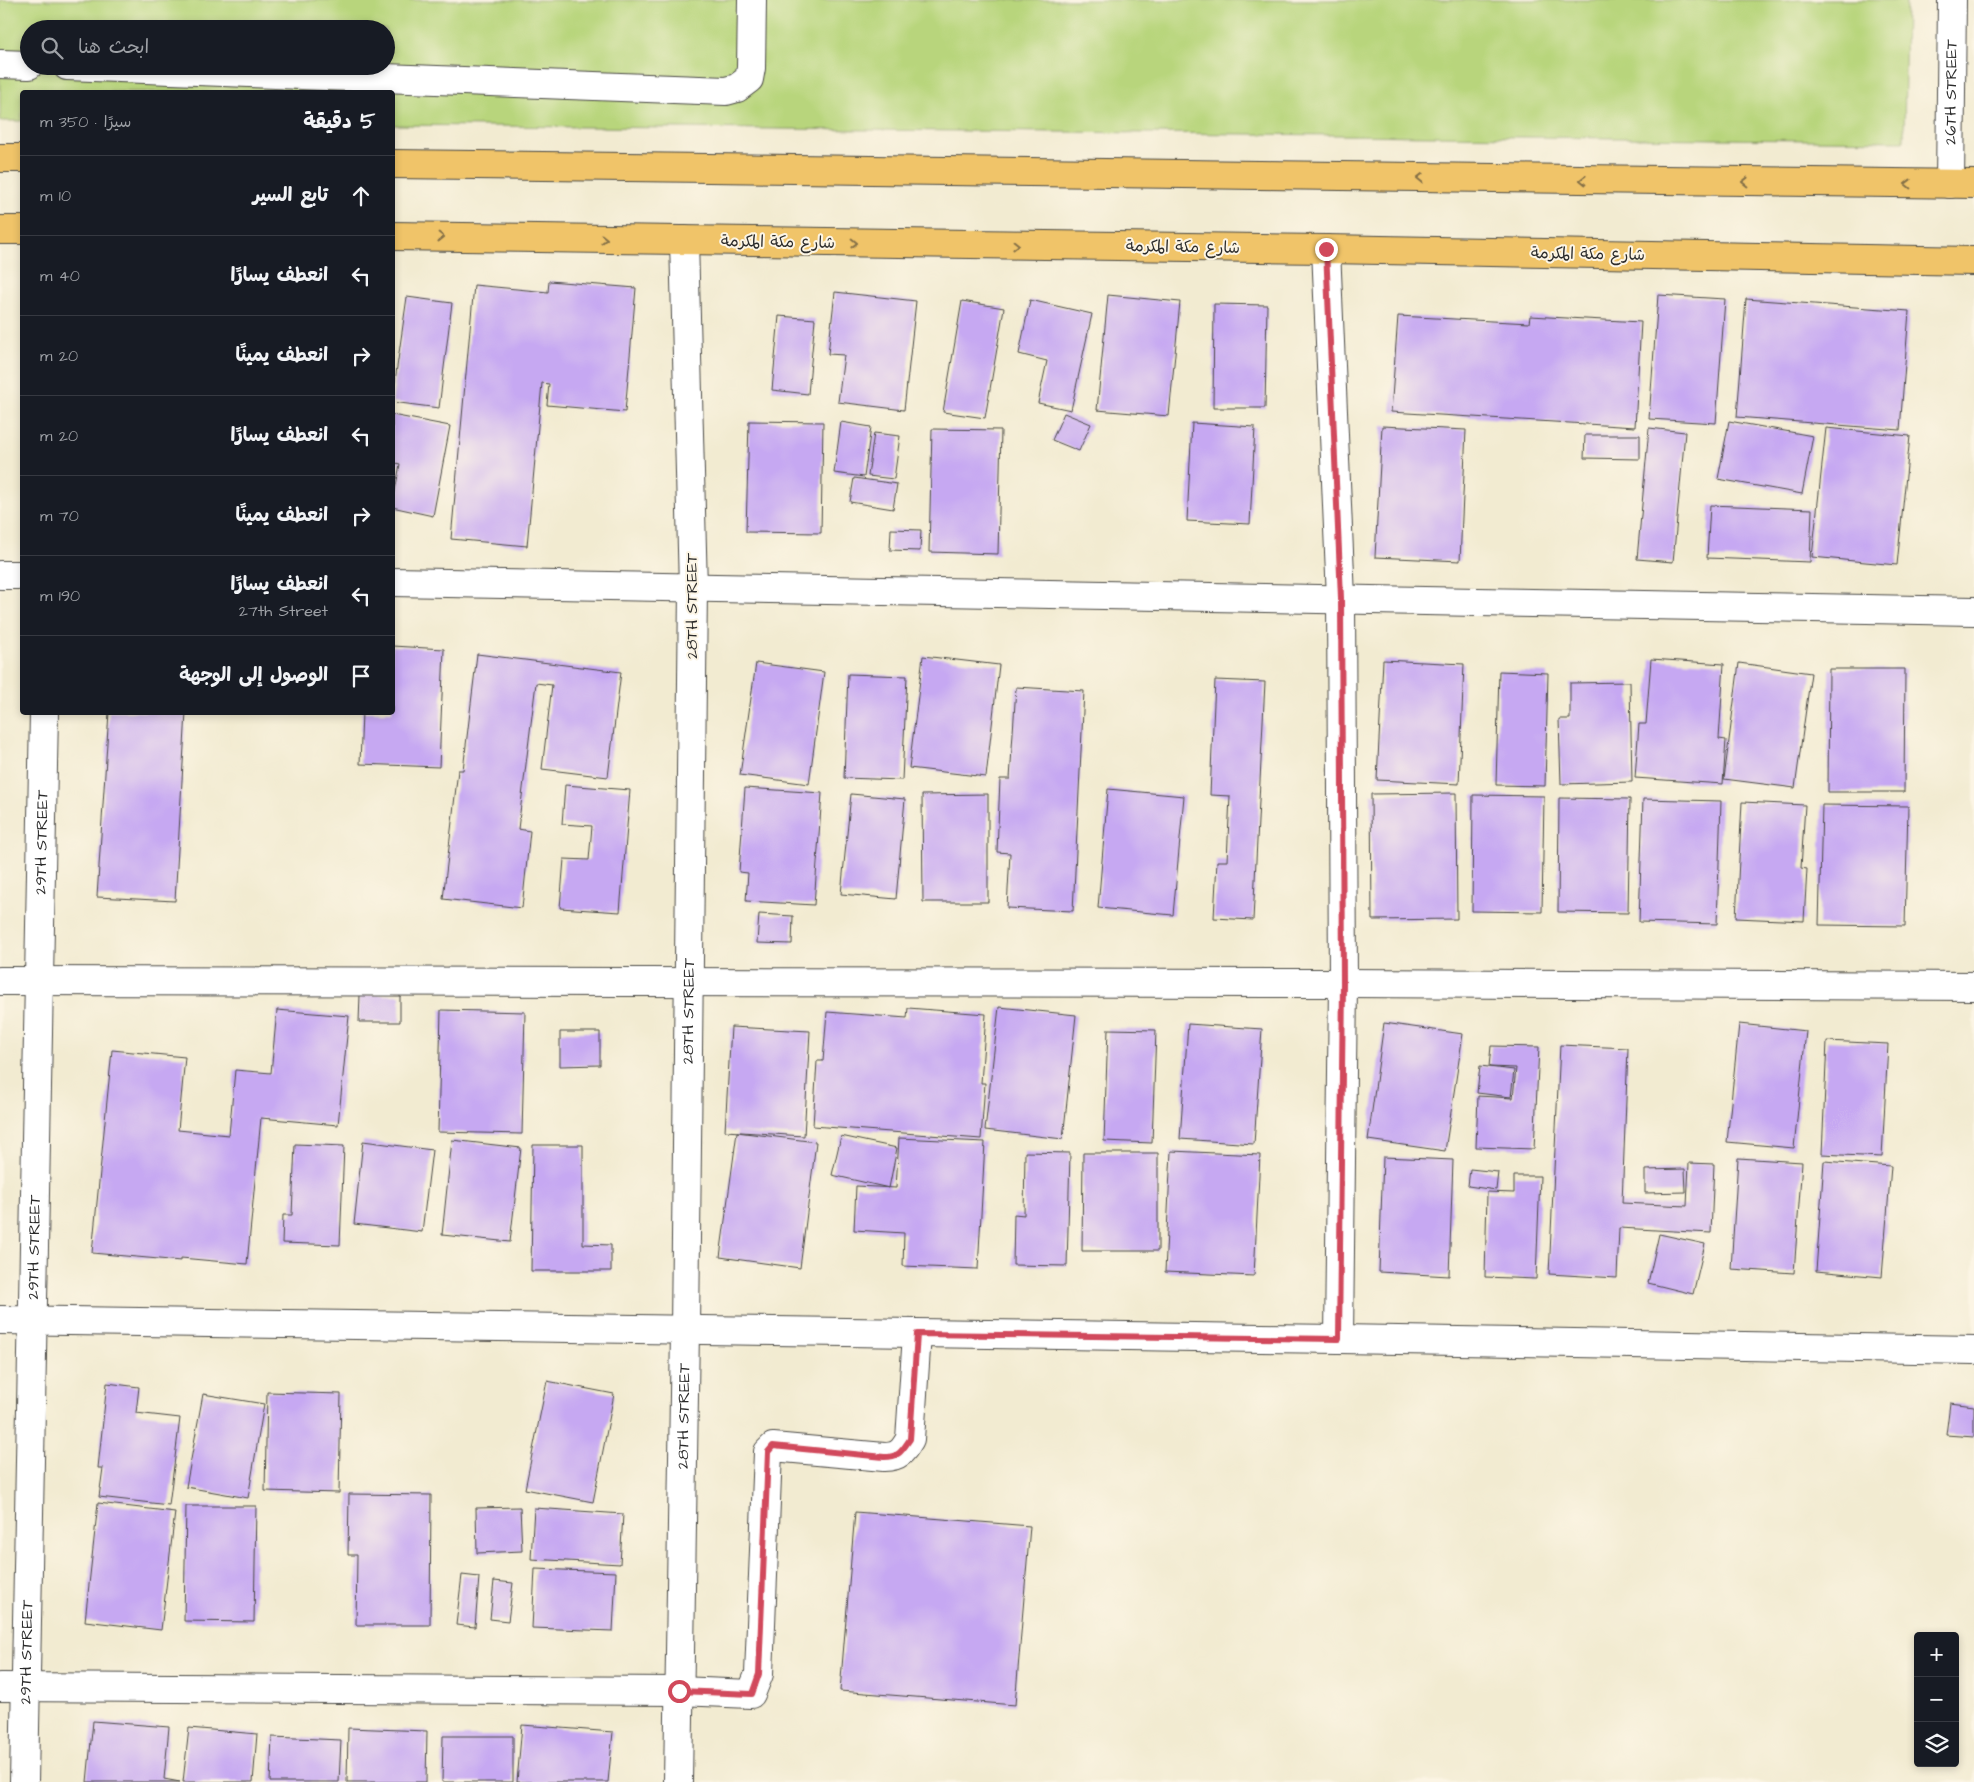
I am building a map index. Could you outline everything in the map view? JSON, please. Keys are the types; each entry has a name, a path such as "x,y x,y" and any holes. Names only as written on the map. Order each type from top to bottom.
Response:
{"main road":[{"path":"0,158 20,158"},
{"path":"395,164 1962,184"},
{"path":"0,230 20,230"},
{"name":"شارع مكة المكرمة","path":"395,236 1326,249 1974,261"}],"street":[{"path":"304,75 726,91 737,88 749,79 751,68 752,0"},
{"name":"26TH STREET","path":"1952,0 1962,184"},
{"path":"0,64 20,65"},
{"name":"28TH STREET","path":"678,1782 686,1330 693,588 684,240"},
{"path":"1326,249 1341,598 1343,983 1339,1339"},
{"path":"0,575 20,575"},
{"path":"395,582 1974,611"},
{"name":"29TH STREET","path":"24,1782 13,1687 33,1320 44,715"},
{"path":"0,981 1974,986"},
{"path":"0,1320 1974,1350"},
{"path":"13,1687 679,1691 752,1694 759,1674 768,1452 773,1446 884,1457 895,1457 902,1452 910,1439 917,1334"}],"green space":[{"path":"0,0 1906,0 1904,141 395,125 395,90 20,90 20,121 0,121"}],"building":[{"path":"549,281 636,288 625,412 547,405 549,384 542,383 527,546 451,539 474,285 548,292"},
{"path":"835,292 916,301 904,410 838,402 844,355 828,354"},
{"path":"1108,295 1180,302 1169,416 1097,410"},
{"path":"1658,295 1725,299 1716,423 1649,419"},
{"path":"407,297 452,303 439,408 395,402 395,381"},
{"path":"1746,299 1909,311 1900,430 1737,417"},
{"path":"1030,300 1092,314 1071,410 1038,403 1047,361 1019,354"},
{"path":"962,301 1004,308 985,418 943,412"},
{"path":"1214,304 1267,305 1265,408 1213,408"},
{"path":"779,316 815,319 808,394 772,390"},
{"path":"1398,316 1529,323 1530,316 1641,322 1635,427 1391,412"},
{"path":"1064,413 1091,424 1079,451 1052,440"},
{"path":"395,416 450,426 433,516 395,508 395,491 400,464 395,463"},
{"path":"749,421 823,422 821,533 746,532"},
{"path":"1729,421 1813,436 1802,494 1718,479"},
{"path":"841,422 871,427 864,477 834,473"},
{"path":"1192,423 1255,427 1250,524 1187,521"},
{"path":"1382,426 1466,430 1460,561 1375,557"},
{"path":"1649,428 1685,432 1673,562 1637,559"},
{"path":"1826,428 1910,436 1897,565 1812,557"},
{"path":"932,429 1001,430 998,554 929,552"},
{"path":"874,433 900,436 894,479 868,476"},
{"path":"1585,435 1640,435 1640,459 1584,458"},
{"path":"854,478 897,484 893,509 850,502"},
{"path":"1710,505 1812,509 1810,562 1707,558"},
{"path":"891,529 921,530 920,551 890,550"},
{"path":"395,646 444,649 439,767 360,764 362,715 395,715"},
{"path":"477,654 621,672 608,777 542,769 552,685 536,683 518,829 530,831 522,908 443,899 458,770 463,770"},
{"path":"923,656 999,665 986,777 909,768"},
{"path":"1651,659 1724,664 1719,739 1726,740 1723,784 1635,778 1639,724 1646,724"},
{"path":"1383,660 1464,664 1459,784 1377,780"},
{"path":"756,663 824,672 809,784 740,775"},
{"path":"1739,663 1811,673 1795,788 1724,779"},
{"path":"1829,669 1905,669 1904,792 1828,792"},
{"path":"1499,671 1548,673 1545,786 1496,785"},
{"path":"848,674 907,676 902,780 844,778"},
{"path":"1215,680 1265,682 1253,920 1214,918 1217,861 1227,861 1230,796 1210,795"},
{"path":"1630,682 1632,782 1561,784 1559,719 1570,719 1570,683"},
{"path":"1016,687 1084,691 1073,911 1007,908 1010,853 997,852 1000,779 1010,779"},
{"path":"109,715 186,715 175,901 97,897"},
{"path":"565,785 630,790 620,912 560,908 564,859 589,860 592,826 562,824"},
{"path":"745,788 822,793 814,905 746,901 748,873 739,872"},
{"path":"1108,789 1184,796 1173,915 1098,908"},
{"path":"1456,793 1457,919 1372,920 1371,794"},
{"path":"851,794 905,799 896,899 841,894"},
{"path":"988,794 988,902 923,902 922,795"},
{"path":"1473,795 1544,796 1542,912 1472,911"},
{"path":"1559,798 1630,799 1628,913 1558,912"},
{"path":"1643,799 1721,801 1717,924 1639,922"},
{"path":"1742,802 1805,805 1801,868 1807,869 1804,921 1736,918"},
{"path":"1822,805 1908,806 1905,926 1819,925"},
{"path":"759,914 793,916 792,944 757,943"},
{"path":"360,995 400,995 400,1022 359,1022"},
{"path":"999,1007 1076,1015 1063,1139 985,1130"},
{"path":"908,1008 986,1014 981,1083 985,1083 981,1139 813,1126 817,1061 823,1061 827,1012 907,1018"},
{"path":"277,1010 349,1016 338,1125 261,1118 247,1264 181,1258 181,1261 92,1253 112,1050 185,1057 178,1130 229,1135 235,1070 271,1073"},
{"path":"441,1010 525,1012 522,1134 438,1132"},
{"path":"1384,1023 1463,1034 1445,1151 1368,1140"},
{"path":"1188,1024 1262,1029 1254,1144 1180,1139"},
{"path":"1739,1024 1806,1031 1794,1148 1727,1142"},
{"path":"731,1027 810,1031 804,1136 725,1131"},
{"path":"1108,1029 1156,1030 1152,1143 1104,1141"},
{"path":"560,1032 600,1032 600,1065 560,1066"},
{"path":"1827,1041 1888,1044 1882,1157 1822,1154"},
{"path":"1560,1045 1628,1048 1622,1203 1687,1206 1689,1163 1714,1164 1711,1233 1619,1228 1617,1278 1549,1274"},
{"path":"1491,1046 1539,1047 1534,1149 1476,1147 1478,1096 1513,1098 1516,1068 1489,1067"},
{"path":"1480,1066 1514,1070 1511,1097 1477,1093"},
{"path":"737,1132 816,1142 800,1268 720,1257"},
{"path":"841,1136 897,1148 889,1188 832,1175"},
{"path":"899,1138 985,1142 978,1269 903,1266 904,1233 854,1230 856,1186 896,1188"},
{"path":"452,1140 521,1148 510,1242 442,1235"},
{"path":"363,1141 432,1150 422,1232 354,1224"},
{"path":"295,1144 344,1146 340,1245 282,1243 283,1215 292,1215"},
{"path":"533,1145 583,1145 583,1244 611,1245 611,1271 531,1271"},
{"path":"1171,1151 1260,1155 1254,1276 1165,1272"},
{"path":"1025,1152 1070,1153 1067,1266 1013,1265 1014,1214 1024,1215"},
{"path":"1083,1153 1158,1153 1158,1251 1082,1251"},
{"path":"1383,1157 1453,1160 1449,1276 1379,1272"},
{"path":"1738,1158 1802,1162 1794,1273 1731,1269"},
{"path":"1824,1161 1891,1166 1882,1277 1816,1271"},
{"path":"1470,1169 1498,1172 1496,1190 1468,1186"},
{"path":"1685,1169 1686,1192 1645,1193 1645,1170"},
{"path":"1514,1176 1540,1176 1536,1279 1485,1277 1487,1192 1514,1193"},
{"path":"1659,1234 1705,1244 1693,1294 1648,1283"},
{"path":"547,1381 614,1394 593,1502 525,1489"},
{"path":"107,1383 139,1387 136,1413 180,1418 169,1505 99,1497 103,1468 98,1468"},
{"path":"267,1392 341,1394 339,1493 265,1491"},
{"path":"203,1394 264,1404 248,1498 186,1487"},
{"path":"1950,1403 1974,1406 1974,1437 1946,1435"},
{"path":"349,1494 431,1495 430,1625 356,1625 357,1555 348,1555"},
{"path":"98,1503 175,1512 161,1630 85,1621"},
{"path":"186,1506 256,1506 254,1622 184,1621"},
{"path":"520,1507 522,1551 477,1553 476,1508"},
{"path":"534,1508 623,1514 620,1564 531,1559"},
{"path":"855,1512 1030,1526 1015,1705 840,1691"},
{"path":"535,1569 616,1572 613,1631 532,1628"},
{"path":"462,1575 479,1577 475,1627 456,1625"},
{"path":"494,1581 513,1583 508,1621 490,1619"},
{"path":"93,1721 169,1727 164,1779 180,1782 87,1782"},
{"path":"522,1725 613,1732 608,1782 517,1782"},
{"path":"189,1728 257,1734 253,1782 183,1782"},
{"path":"348,1728 427,1731 426,1782 347,1782"},
{"path":"443,1736 513,1736 513,1782 442,1782"},
{"path":"272,1737 341,1740 339,1782 270,1782"}],"route":[{"path":"679,1691 752,1694 759,1674 768,1452 773,1446 884,1457 895,1457 902,1452 910,1439 917,1334 1339,1339 1343,983 1341,598 1326,249"}]}
